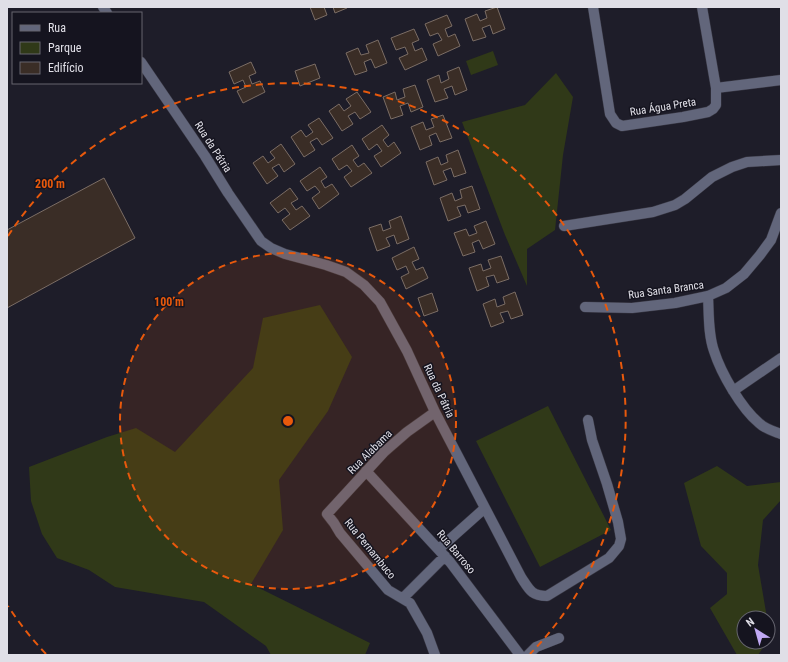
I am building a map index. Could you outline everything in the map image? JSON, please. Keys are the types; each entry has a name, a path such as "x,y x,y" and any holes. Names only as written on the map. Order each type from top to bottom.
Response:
{"street":[{"name":"Rua Água Preta","path":"593,7 608,104 612,119 622,126 708,112 716,105 716,88 702,7"},
{"name":"Rua da Pátria","path":"142,63 261,241 271,248 285,254 346,272 364,285 380,302 407,351 435,412 521,577 531,592 538,596 547,596 609,558 619,546 621,539 618,522 592,440 588,420"},
{"path":"716,88 781,80"},
{"path":"564,226 653,212 675,205 685,199 712,177 732,167 747,162 781,160"},
{"name":"Rua Santa Branca","path":"585,307 632,308 675,303 708,296 726,288 744,274 760,255 770,240 781,213"},
{"path":"708,296 709,323 713,350 722,372 750,414 760,424 781,434"},
{"path":"734,391 781,358"},
{"name":"Rua Alabama","path":"327,514 384,452 407,432 435,412"},
{"name":"Rua Barroso","path":"366,471 442,553 520,655"},
{"path":"403,598 442,553 485,508"},
{"name":"Rua Pernambuco","path":"327,514 340,533 383,585 388,590 410,602 427,633 435,655"},
{"path":"528,655 536,647 560,638"}],"green space":[{"path":"493,51 498,65 471,75 466,61"},
{"path":"556,73 573,97 563,155 555,230 527,249 527,286 505,235 462,122 525,105"},
{"path":"320,305 352,357 328,411 279,480 283,530 251,584 370,643 365,655 271,655 266,646 204,602 115,587 89,570 57,558 42,534 31,501 29,467 107,437 136,428 175,452 253,368 263,318"},
{"path":"548,406 611,530 540,567 476,441"},
{"path":"717,466 747,486 781,482 781,500 763,520 758,565 766,610 736,610 736,650 761,650 758,655 737,655 710,608 727,594 727,573 701,546 684,483"}],"building":[{"path":"310,7 324,7 327,15 315,20"},
{"path":"333,7 346,7 347,8 335,13"},
{"path":"497,7 505,29 493,34 490,25 482,28 486,37 473,41 465,19 477,14 480,21 487,18 485,11"},
{"path":"447,15 452,26 445,29 448,37 455,34 460,46 438,56 433,44 442,40 438,33 430,36 425,24"},
{"path":"414,29 419,40 412,43 415,51 422,48 427,60 405,70 399,58 408,54 405,47 396,50 391,38"},
{"path":"378,40 387,63 375,68 371,59 364,62 367,71 355,75 346,53 358,48 361,55 369,53 366,45"},
{"path":"251,62 256,73 249,76 252,84 260,81 265,92 243,103 237,91 246,87 243,80 234,84 229,72"},
{"path":"315,64 320,78 300,86 295,71"},
{"path":"459,67 467,90 455,95 452,86 444,89 448,98 435,102 427,80 439,75 441,83 449,79 447,72"},
{"path":"415,85 423,107 411,112 408,103 400,106 403,115 391,119 383,97 395,92 397,100 405,97 403,89"},
{"path":"357,92 371,112 360,119 355,112 348,116 353,124 342,131 329,111 339,104 344,111 351,106 346,99"},
{"path":"443,115 452,138 440,142 436,133 429,136 432,145 420,150 411,127 423,122 426,130 434,127 431,119"},
{"path":"319,118 333,138 322,145 317,138 310,142 315,150 304,157 291,137 301,130 306,137 313,132 308,125"},
{"path":"382,125 389,135 383,140 388,147 394,142 401,153 381,167 374,156 382,151 377,144 369,150 362,139"},
{"path":"281,144 295,164 284,172 279,164 272,168 278,176 267,184 253,163 263,156 268,163 275,158 270,152"},
{"path":"352,145 359,156 353,160 358,167 364,163 372,173 351,187 344,177 352,171 347,165 339,170 332,159"},
{"path":"458,150 466,173 454,177 451,168 443,171 447,180 434,185 426,162 438,157 441,165 448,162 446,155"},
{"path":"320,167 327,177 321,181 325,188 332,184 339,194 319,209 312,198 320,192 315,186 307,191 300,181"},
{"path":"104,178 135,238 7,308 7,230"},
{"path":"472,186 480,209 468,213 465,205 457,207 461,216 448,221 440,198 452,193 455,201 462,198 460,190"},
{"path":"290,188 298,199 291,203 296,210 302,206 310,216 290,230 282,220 290,214 285,208 278,213 270,203"},
{"path":"401,216 409,239 397,244 394,235 386,238 390,246 377,251 369,228 381,224 383,231 391,228 389,221"},
{"path":"486,221 495,244 483,249 479,240 472,243 475,252 463,256 454,233 466,229 469,236 477,233 474,226"},
{"path":"414,247 419,259 412,262 416,270 423,267 428,278 406,289 401,277 409,273 406,266 397,270 392,258"},
{"path":"501,256 509,279 497,283 494,275 486,277 489,286 477,291 469,268 481,264 483,271 491,268 488,260"},
{"path":"515,292 523,315 511,319 508,311 500,313 504,322 491,327 483,304 495,299 497,307 505,304 503,297"},
{"path":"432,293 438,311 424,316 418,298"}]}
